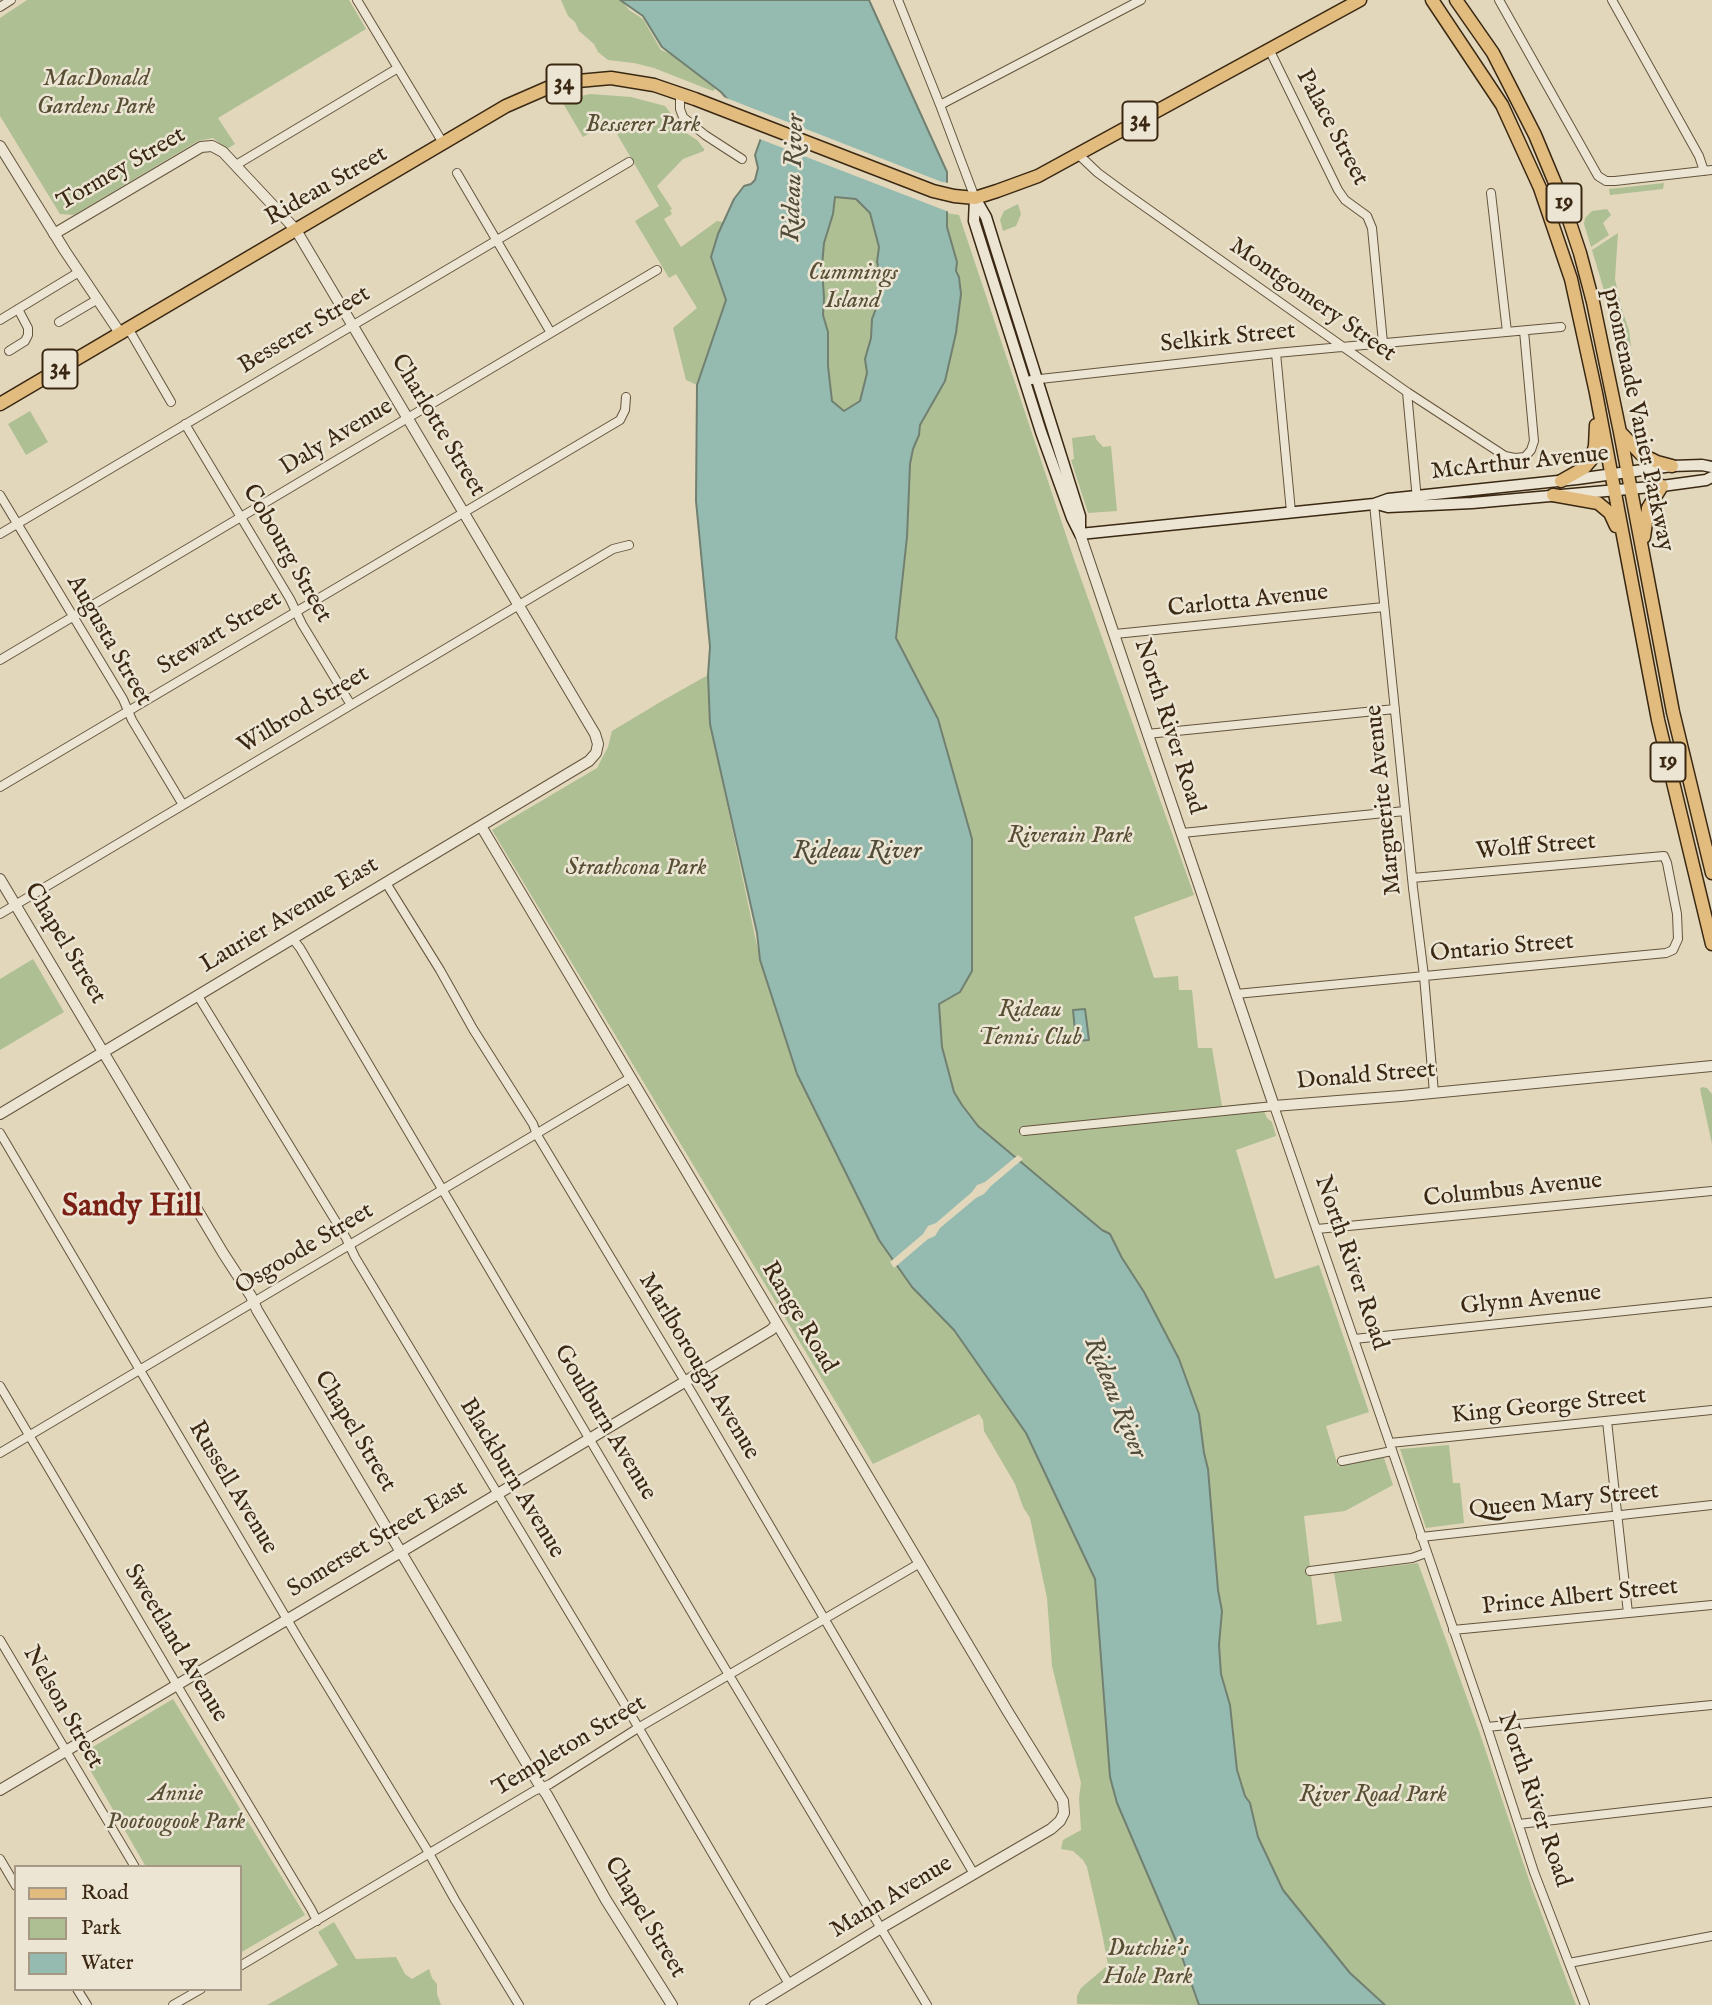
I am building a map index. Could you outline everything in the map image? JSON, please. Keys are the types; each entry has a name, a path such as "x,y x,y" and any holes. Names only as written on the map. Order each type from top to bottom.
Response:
{"main road":[{"name":"34","path":"975,198 1038,176 1079,155 1360,0"},
{"name":"19","path":"1432,0 1502,105 1540,188 1575,295 1658,720 1712,944"},
{"name":"promenade Vanier Parkway","path":"1456,0 1493,53 1535,135 1563,202 1586,273 1620,432 1673,712 1712,873"},
{"name":"Rideau Street","path":"0,404 514,102 564,83 611,78 646,83 695,99 913,184 950,195 975,198"},
{"name":"North River Road","path":"975,198 986,217 1045,445 1080,534"},
{"path":"1561,481 1584,468 1593,455 1596,440 1596,393"},
{"path":"1620,432 1642,454 1672,466"},
{"name":"McArthur Avenue","path":"1080,534 1374,504 1388,507 1672,466 1712,467"},
{"name":"McArthur Avenue","path":"1417,501 1553,495 1662,486 1712,477"},
{"path":"1643,551 1648,508 1662,486"},
{"path":"1553,495 1594,501 1603,506 1613,518 1626,547"}],"street":[{"path":"0,7 12,0"},
{"path":"358,0 443,143"},
{"path":"940,105 1141,0"},
{"path":"1500,0 1598,176 1606,181 1708,170 1612,0"},
{"name":"North River Road","path":"901,1 975,198"},
{"name":"Palace Street","path":"1269,49 1338,190 1345,200 1367,216 1372,228 1383,343"},
{"path":"236,165 398,68"},
{"path":"680,94 683,117 742,159"},
{"path":"0,146 97,299 124,330 171,402"},
{"name":"Charlotte Street","path":"212,146 218,148 236,165 296,230 595,734 597,749"},
{"name":"Tormey Street","path":"54,234 201,147 212,146"},
{"name":"Montgomery Street","path":"1079,155 1124,192 1407,392 1505,456 1514,458 1525,457 1531,450 1534,436 1524,331"},
{"name":"Besserer Street","path":"0,534 629,163"},
{"path":"457,173 551,333"},
{"path":"1491,193 1507,332"},
{"name":"Daly Avenue","path":"0,660 657,270"},
{"path":"0,320 79,272"},
{"path":"59,323 97,299"},
{"path":"9,351 25,341 28,335 28,328 18,309"},
{"name":"Selkirk Street","path":"1030,380 1276,353 1561,327"},
{"path":"1276,353 1291,512"},
{"path":"1407,392 1417,501"},
{"name":"Stewart Street","path":"0,787 620,420 625,411 626,397"},
{"name":"Cobourg Street","path":"185,424 351,705"},
{"name":"Augusta Street","path":"0,495 183,805"},
{"name":"Marguerite Avenue","path":"1374,504 1434,1093"},
{"name":"North River Road","path":"1080,534 1534,1872 1585,2005"},
{"name":"Wilbrod Street","path":"0,914 613,549 629,545"},
{"name":"Carlotta Avenue","path":"1115,634 1384,607"},
{"path":"1147,734 1395,709"},
{"name":"Laurier Avenue East","path":"0,1114 589,761 597,749"},
{"path":"1182,833 1405,811"},
{"name":"Range Road","path":"481,826 1062,1801 1064,1813 1051,1829"},
{"name":"Wolff Street","path":"1412,878 1664,856"},
{"name":"Ontario Street","path":"1236,994 1670,952 1677,944 1678,924 1664,856"},
{"name":"Chapel Street","path":"0,879 548,1797 606,1900 672,2005"},
{"name":"Marlborough Avenue","path":"386,883 533,1124 537,1135 974,1874"},
{"name":"Goulburn Avenue","path":"292,939 300,948 927,2005"},
{"name":"Blackburn Avenue","path":"198,996 789,1984"},
{"name":"Donald Street","path":"1024,1131 1712,1066"},
{"name":"Osgoode Street","path":"0,1453 630,1078"},
{"name":"Russell Avenue","path":"0,1133 519,2005"},
{"name":"Columbus Avenue","path":"1317,1229 1712,1191"},
{"name":"Glynn Avenue","path":"1353,1339 1712,1302"},
{"name":"Somerset Street East","path":"0,1790 401,1552 777,1324"},
{"name":"Sweetland Avenue","path":"0,1386 317,1921"},
{"name":"King George Street","path":"1342,1461 1391,1447 1712,1410"},
{"path":"1607,1421 1628,1614"},
{"name":"Queen Mary Street","path":"1421,1537 1712,1505"},
{"path":"1310,1571 1412,1558 1426,1553"},
{"name":"Templeton Street","path":"242,1965 920,1563"},
{"name":"Prince Albert Street","path":"1452,1630 1712,1605"},
{"name":"Nelson Street","path":"0,1640 134,1865"},
{"path":"1487,1727 1712,1705"},
{"path":"1518,1824 1712,1802"},
{"name":"Mann Avenue","path":"755,2005 1051,1829"},
{"path":"0,1859 14,1883"},
{"path":"1569,1962 1712,1936"},
{"path":"173,2005 198,1991"}],"green space":[{"name":"MacDonald Gardens Park","path":"27,0 349,0 366,29 218,118 235,144 227,149 213,138 198,141 74,215 60,214 0,116 0,18"},
{"path":"561,0 622,0 629,10 643,19 661,50 680,58 718,86 713,91 654,68 608,60 579,31"},
{"name":"Besserer Park","path":"590,94 631,97 665,106 686,133 704,149 683,159 657,186 672,209 672,214 664,219 681,247 717,221 723,222 711,257 726,300 697,385 686,380 673,328 697,308 676,274 669,278 635,221 659,206 610,122 583,137 561,100"},
{"path":"1664,183 1663,189 1610,195 1609,189"},
{"name":"Cummings Island","path":"835,197 856,199 870,214 879,247 877,262 882,293 872,319 871,338 865,359 867,373 860,401 844,411 832,401 828,332 823,315 824,243"},
{"path":"1018,204 1021,214 1016,226 1003,231 1000,220 1004,211"},
{"path":"1607,209 1611,215 1603,223 1609,235 1591,247 1584,224 1585,218 1592,211"},
{"name":"River Road Park","path":"946,213 959,215 1074,559 1194,895 1134,917 1154,978 1178,976 1179,990 1192,990 1198,1048 1212,1048 1222,1106 1260,1102 1267,1118 1272,1122 1276,1136 1236,1150 1275,1279 1319,1265 1369,1412 1326,1426 1338,1466 1383,1455 1393,1485 1345,1511 1304,1516 1317,1625 1342,1621 1334,1573 1418,1563 1479,1731 1532,1889 1576,2005 1385,2005 1350,1973 1283,1890 1258,1837 1250,1803 1237,1770 1230,1705 1221,1674 1219,1645 1222,1611 1208,1469 1199,1414 1179,1359 1110,1234 978,1126 954,1092 942,1047 939,1003 960,992 896,638 907,537 910,464 920,425 945,381 956,333 961,294"},
{"path":"1618,233 1615,279 1629,330 1631,346 1628,347 1628,353 1632,353 1632,359 1626,360 1633,389 1627,390 1614,338 1614,324 1592,250"},
{"path":"30,411 48,442 26,455 8,424"},
{"path":"1095,435 1103,447 1111,446 1117,511 1088,513 1071,460 1074,459 1072,438"},
{"name":"Strathcona Park","path":"708,675 710,724 760,960 797,1074 879,1240 912,1287 954,1330 1005,1403 1014,1410 1042,1460 1057,1499 1095,1579 1104,1689 1129,1832 1177,1943 1199,2005 1077,2004 1081,1988 1108,1965 1087,1867 1073,1851 1061,1849 1063,1840 1081,1830 1081,1783 1052,1666 1047,1598 1030,1518 1015,1484 984,1431 983,1420 979,1414 873,1464 492,830 597,768 608,747 612,731"},
{"path":"33,959 64,1012 0,1050 0,979"},
{"path":"1702,1087 1712,1094 1712,1144 1700,1089"},
{"path":"1449,1445 1453,1483 1460,1483 1464,1523 1426,1528 1400,1449"},
{"name":"Annie Pootoogook Park","path":"173,1699 305,1915 242,1952 242,1865 145,1865 81,1754"},
{"path":"334,1922 356,1959 396,1957 405,1974 412,1979 429,1969 437,1984 441,2005 267,2005 338,1965 318,1932"}],"water":[{"name":"Rideau River","path":"620,0 869,0 947,172 947,227 957,262 956,271 961,294 956,333 945,381 920,425 910,464 907,537 896,638 938,719 972,839 972,971 960,992 939,1004 942,1047 954,1092 978,1126 1110,1234 1179,1359 1199,1414 1208,1469 1222,1611 1219,1645 1221,1674 1230,1705 1237,1770 1250,1803 1258,1837 1283,1890 1350,1973 1385,2005 1199,2005 1177,1943 1117,1803 1110,1777 1095,1579 1026,1433 954,1330 912,1287 879,1240 797,1074 760,960 757,933 710,724 710,647 696,501 697,385 726,300 711,257 734,199 744,186 755,180 758,168 755,155 761,138 721,92 662,47 643,16","holes":["835,197 856,199 870,213 879,247 877,262 882,293 872,319 871,338 865,359 867,373 860,401 844,411 832,401 828,332 823,315 822,266 824,243"]},
{"path":"1085,1009 1089,1040 1076,1041 1073,1010"}],"pier":[{"path":"721,96 949,183 949,212 757,138"},
{"path":"1018,1155 1023,1159 894,1268 890,1262 923,1234 928,1226 936,1223 977,1185 985,1182"}],"district":[{"name":"Sandy Hill","path":"132,1208"}],"park label":[{"name":"Riverain Park","path":"1070,837"},
{"name":"Rideau Tennis Club","path":"1030,1025"},
{"name":"Dutchie's Hole Park","path":"1148,1964"}]}
